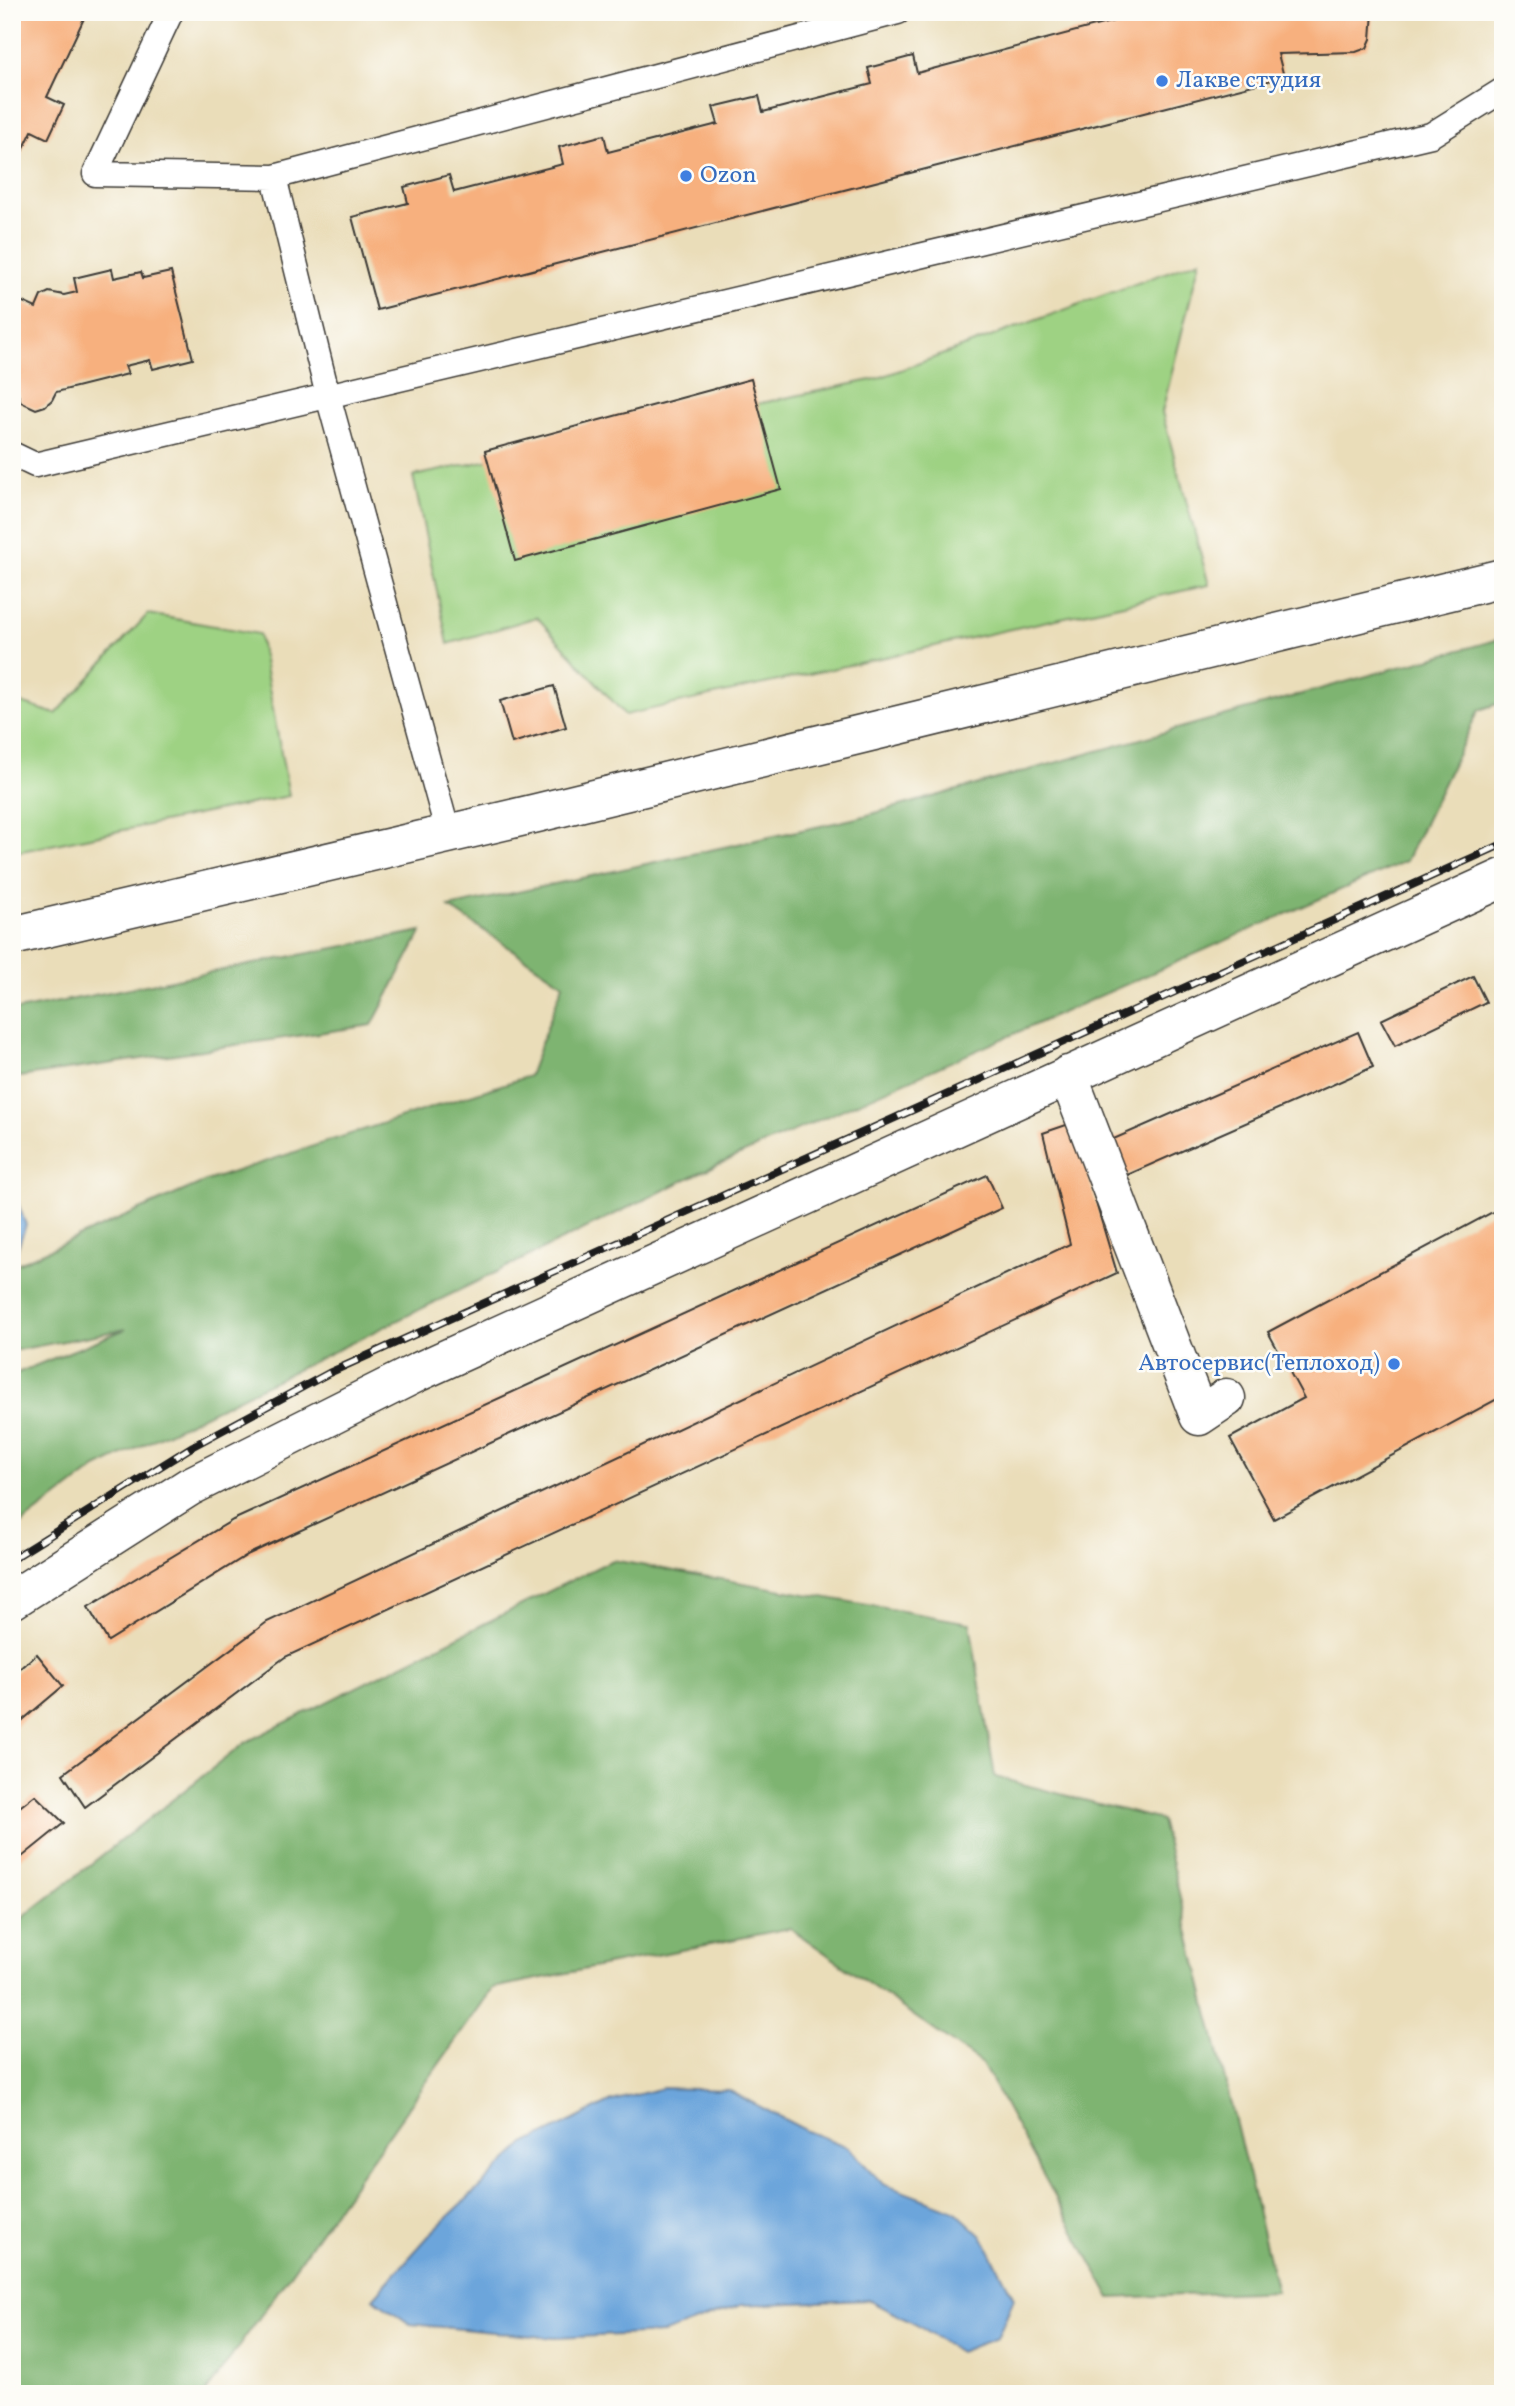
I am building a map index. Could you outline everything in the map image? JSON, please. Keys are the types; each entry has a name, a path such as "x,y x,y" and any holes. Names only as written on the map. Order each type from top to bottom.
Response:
{"street":[{"path":"12,936 448,834 1503,578"},
{"path":"12,1600 189,1487 418,1372 1503,878"},
{"path":"1068,1075 1199,1416 1226,1398"}],"lane":[{"path":"171,12 95,174 274,177 898,12"},
{"path":"12,454 34,465 1431,135 1503,90"},
{"path":"274,177 328,396 448,834"}],"green space":[{"path":"1200,260 1162,412 1209,585 625,715 537,617 448,644 413,476 876,379"},
{"path":"148,614 259,634 289,796 12,853 12,700 56,714"},
{"path":"1503,638 1503,702 1479,710 1406,861 701,1172 96,1468 12,1531 12,1375 126,1329 12,1351 12,1266 206,1181 529,1076 563,984 449,907 857,818"},
{"path":"422,931 372,1025 12,1078 12,1011"},
{"path":"612,1560 970,1623 995,1777 1161,1820 1277,2291 1111,2298 982,2064 790,1928 493,1988 205,2394 12,2394 12,1926 246,1742"}],"water":[{"path":"12,1187 26,1225 12,1259"},
{"path":"663,2088 728,2090 807,2131 848,2147 883,2184 955,2211 982,2236 1014,2298 997,2338 959,2352 915,2324 868,2300 741,2305 664,2333 554,2338 410,2324 373,2298 434,2230 525,2144 612,2101"}],"building":[{"path":"12,12 87,12 47,97 64,105 48,139 32,131 12,173"},
{"path":"1148,12 1373,12 1371,39 1367,48 1356,52 1278,54 1284,77 377,310 352,217 408,203 404,187 449,175 454,192 563,164 559,147 604,135 608,152 718,124 713,107 759,96 763,112 872,84 868,68 913,56 917,73"},
{"path":"112,269 114,278 141,272 143,278 171,272 193,359 153,369 150,360 125,366 128,374 56,392 45,406 36,409 21,402 15,387 17,379 12,378 12,297 36,308 41,296 49,292 64,295 77,292 74,278"},
{"path":"751,379 781,489 515,561 485,451"},
{"path":"554,686 566,727 512,743 500,701"},
{"path":"1473,976 1486,1002 1395,1046 1381,1020"},
{"path":"1358,1032 1373,1067 1125,1176 1109,1141"},
{"path":"1072,1123 1117,1273 285,1657 85,1807 63,1774 267,1622 1070,1244 1043,1133"},
{"path":"987,1175 1002,1208 249,1554 108,1641 88,1607 233,1520"},
{"name":"Автосервис(Теплоход)","path":"1498,1209 1503,1219 1503,1396 1274,1519 1230,1438 1304,1398 1268,1332"},
{"path":"37,1654 63,1686 12,1729 12,1675"},
{"path":"35,1795 64,1823 12,1865 12,1813"}],"railway":[{"path":"12,1559 193,1446 329,1373 1503,844"}],"place":[{"name":"Лакве студия","path":"1162,81"},
{"name":"Ozon","path":"686,176"},
{"name":"Автосервис(Теплоход)","path":"1394,1364"}]}
